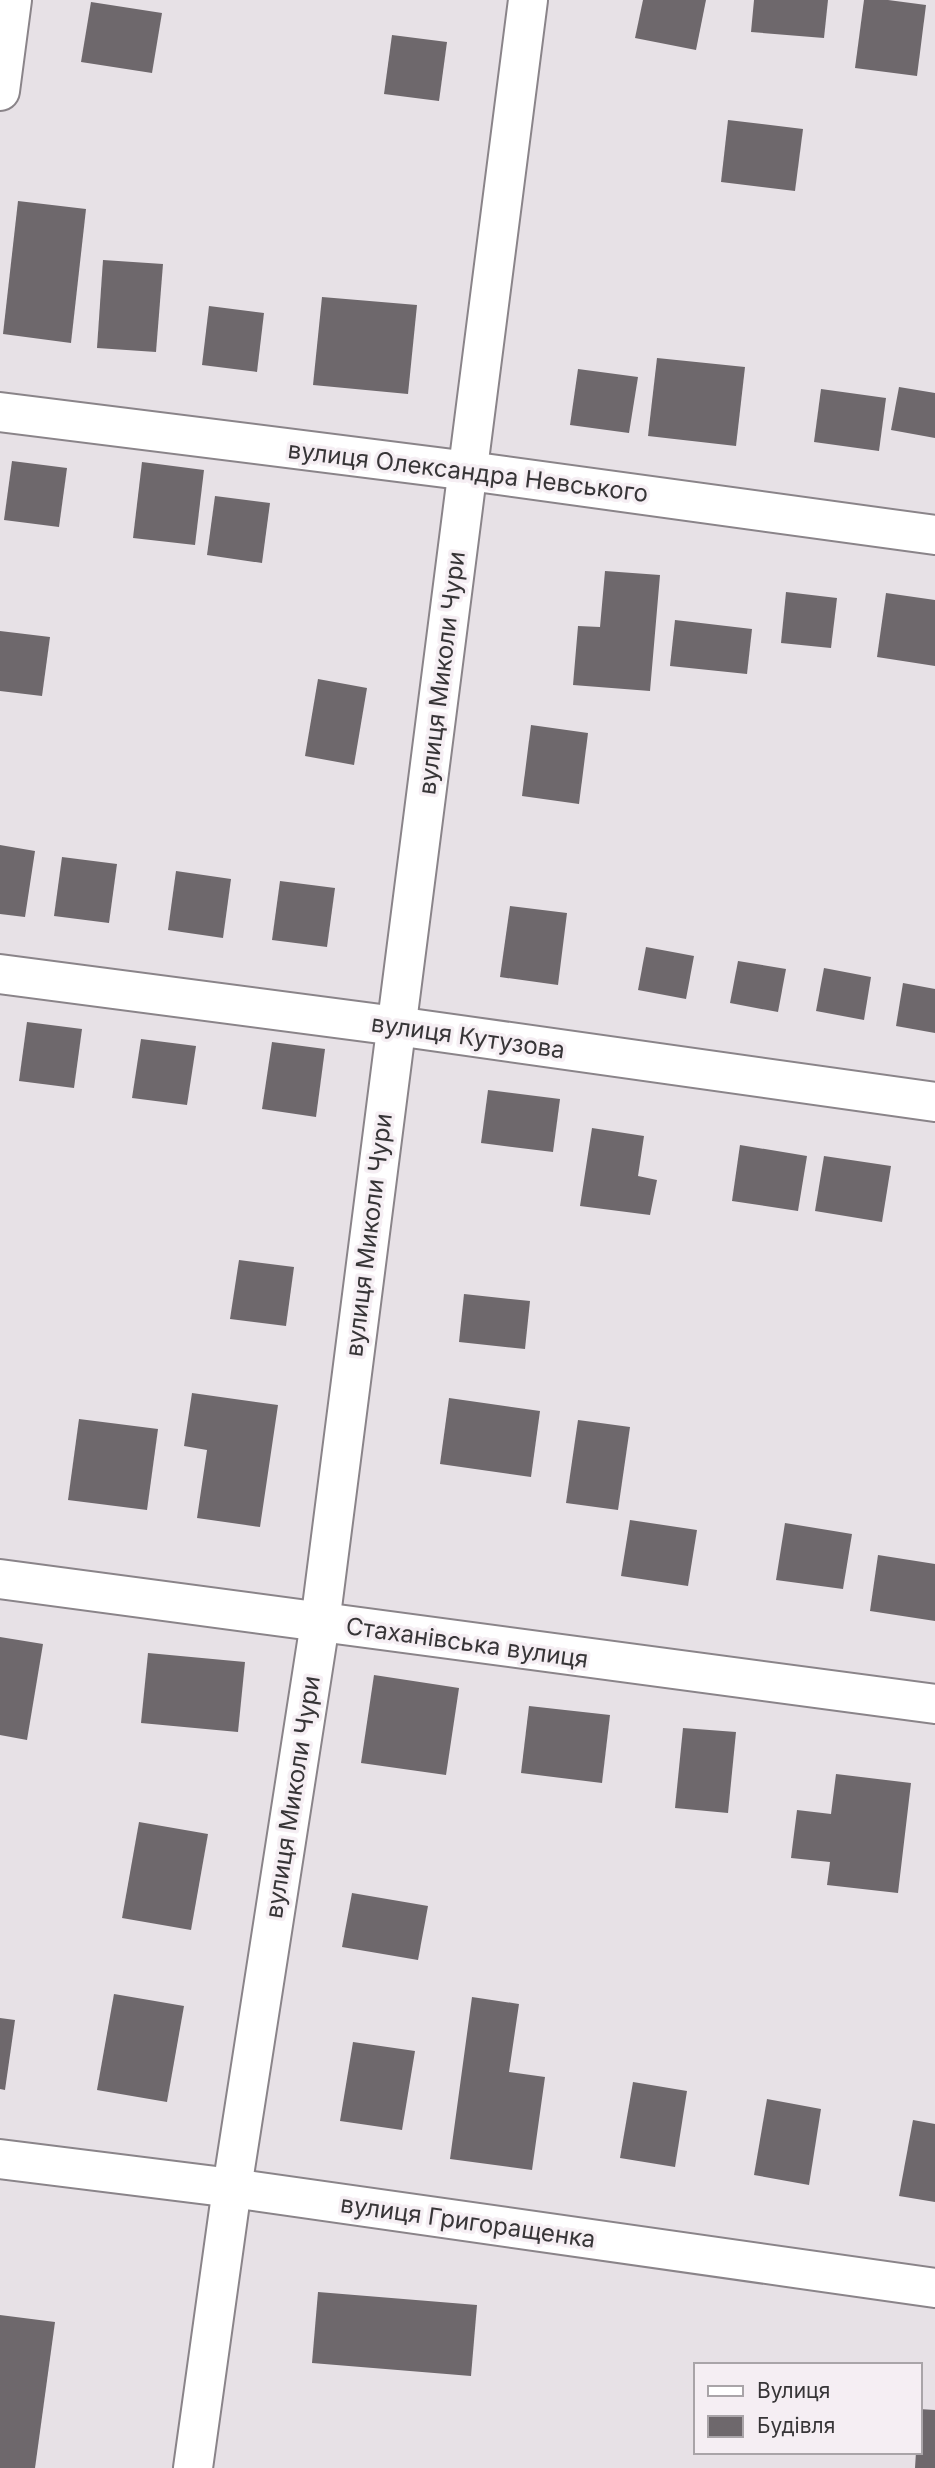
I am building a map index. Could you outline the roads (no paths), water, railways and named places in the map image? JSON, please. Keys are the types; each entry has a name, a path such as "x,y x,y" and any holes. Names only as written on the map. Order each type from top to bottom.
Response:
{"street":[{"path":"0,91 12,0"},
{"name":"вулиця Миколи Чури","path":"193,2468 232,2188 320,1623 528,0"},
{"name":"вулиця Олександра Невського","path":"0,412 469,471 935,535"},
{"name":"вулиця Кутузова","path":"0,974 935,1102"},
{"name":"Стаханівська вулиця","path":"0,1579 935,1704"},
{"name":"вулиця Григоращенка","path":"0,2159 232,2188 935,2288"}]}
